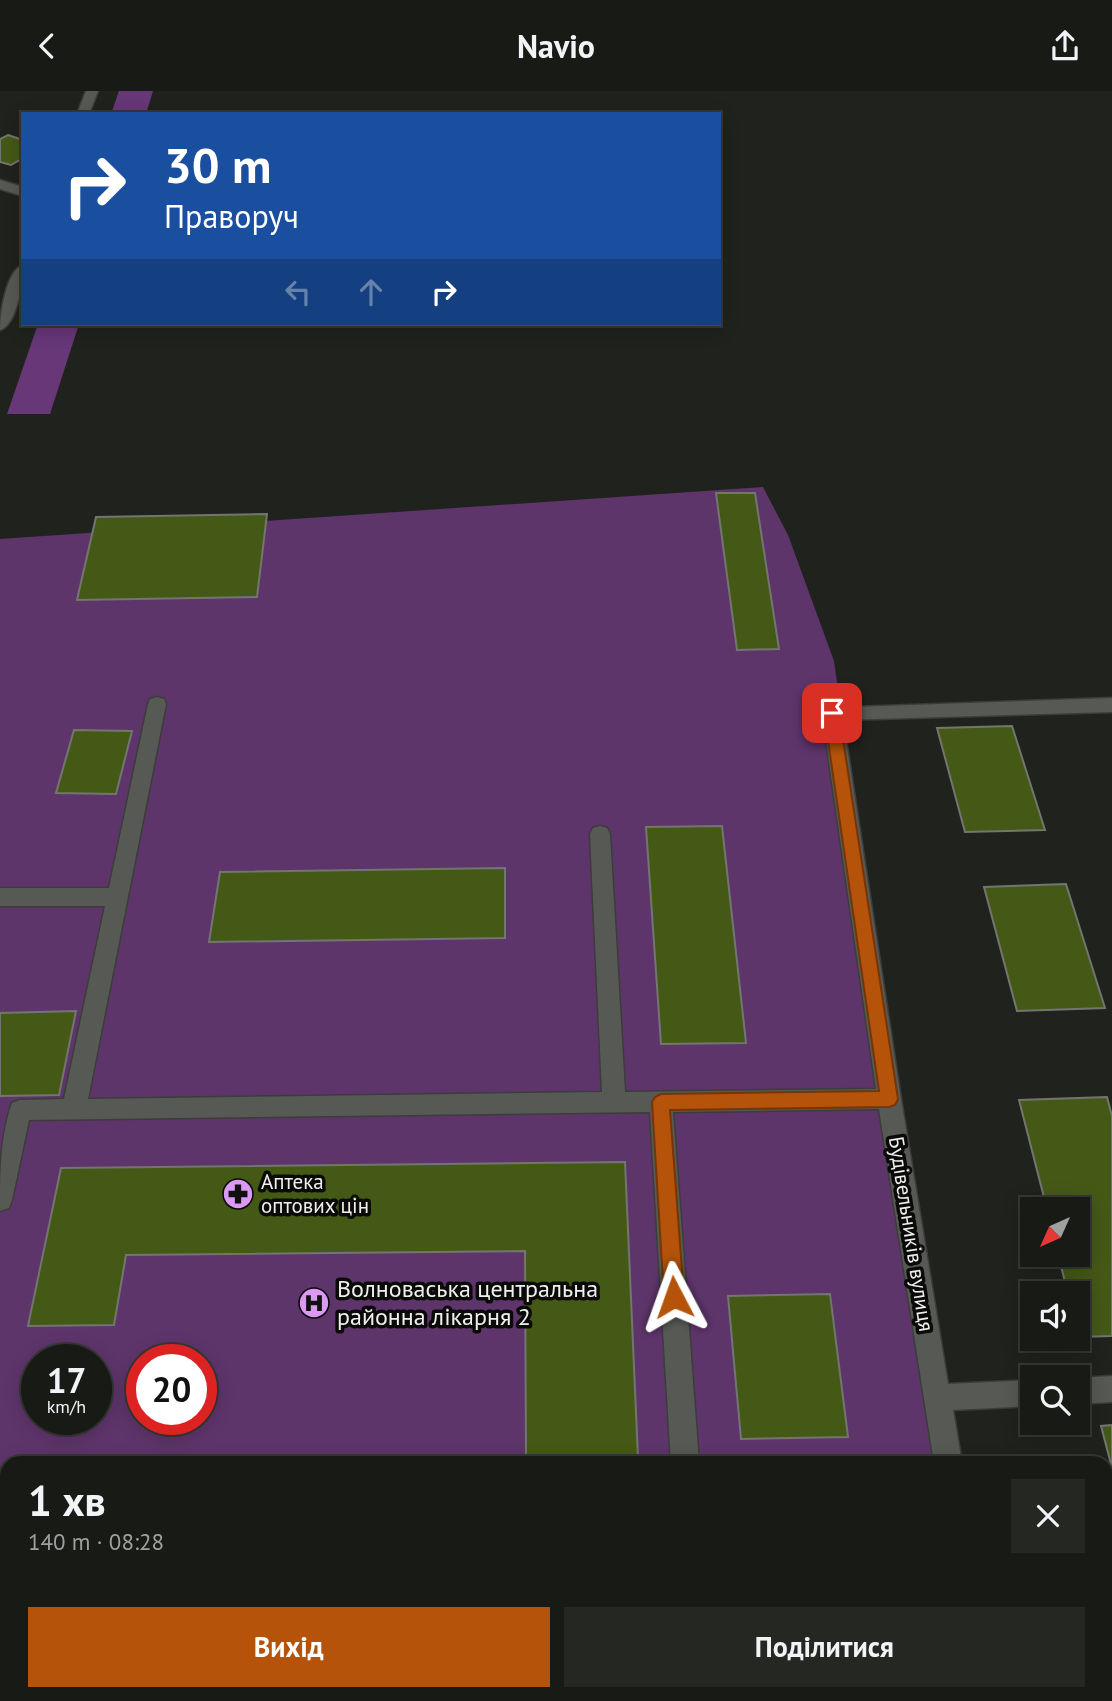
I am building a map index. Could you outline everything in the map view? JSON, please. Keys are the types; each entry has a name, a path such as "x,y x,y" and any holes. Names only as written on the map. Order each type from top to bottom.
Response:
{"street":[{"path":"84,112 92,91"},
{"path":"0,184 21,191"},
{"path":"0,326 21,273"},
{"path":"74,1109 157,704"},
{"name":"Будівельників вулиця","path":"947,1456 889,1099 832,713 1112,705"},
{"path":"600,834 614,1103"},
{"path":"0,897 117,898"},
{"path":"0,1200 20,1110 889,1099"},
{"path":"661,1102 685,1456"},
{"path":"1090,1390 1112,1389"},
{"path":"937,1398 1020,1394"}],"shaded area":[{"path":"119,91 153,91 147,112 112,112"},
{"path":"37,326 78,326 50,414 7,414"},
{"path":"763,487 788,535 834,661 947,1456 0,1456 0,539"}],"building":[{"path":"8,135 21,139 21,159 11,165 0,162 0,139"},
{"path":"716,493 755,493 779,649 737,650"},
{"path":"267,514 257,597 77,600 96,517"},
{"path":"1012,726 1045,830 965,832 937,728"},
{"path":"74,730 132,731 116,794 56,793"},
{"path":"722,826 746,1043 661,1044 646,827"},
{"path":"505,868 505,938 209,942 220,872"},
{"path":"1066,884 1105,1008 1017,1011 984,887"},
{"path":"76,1011 59,1095 0,1096 0,1013"},
{"path":"1107,1097 1112,1116 1112,1336 1090,1337 1090,1281 1065,1281 1061,1267 1090,1267 1090,1197 1044,1197 1019,1100"},
{"path":"625,1162 638,1456 526,1456 525,1251 126,1255 114,1325 28,1326 61,1168"},
{"path":"830,1294 848,1437 741,1439 728,1296"},
{"path":"1112,1425 1112,1456 1109,1456 1101,1426"}],"place":[{"name":"Аптека оптових цін","path":"238,1194"},
{"name":"Волноваська центральна районна лікарня 2","path":"314,1303"}],"route":[{"path":"674,1297 661,1102 889,1099 832,713"}]}
